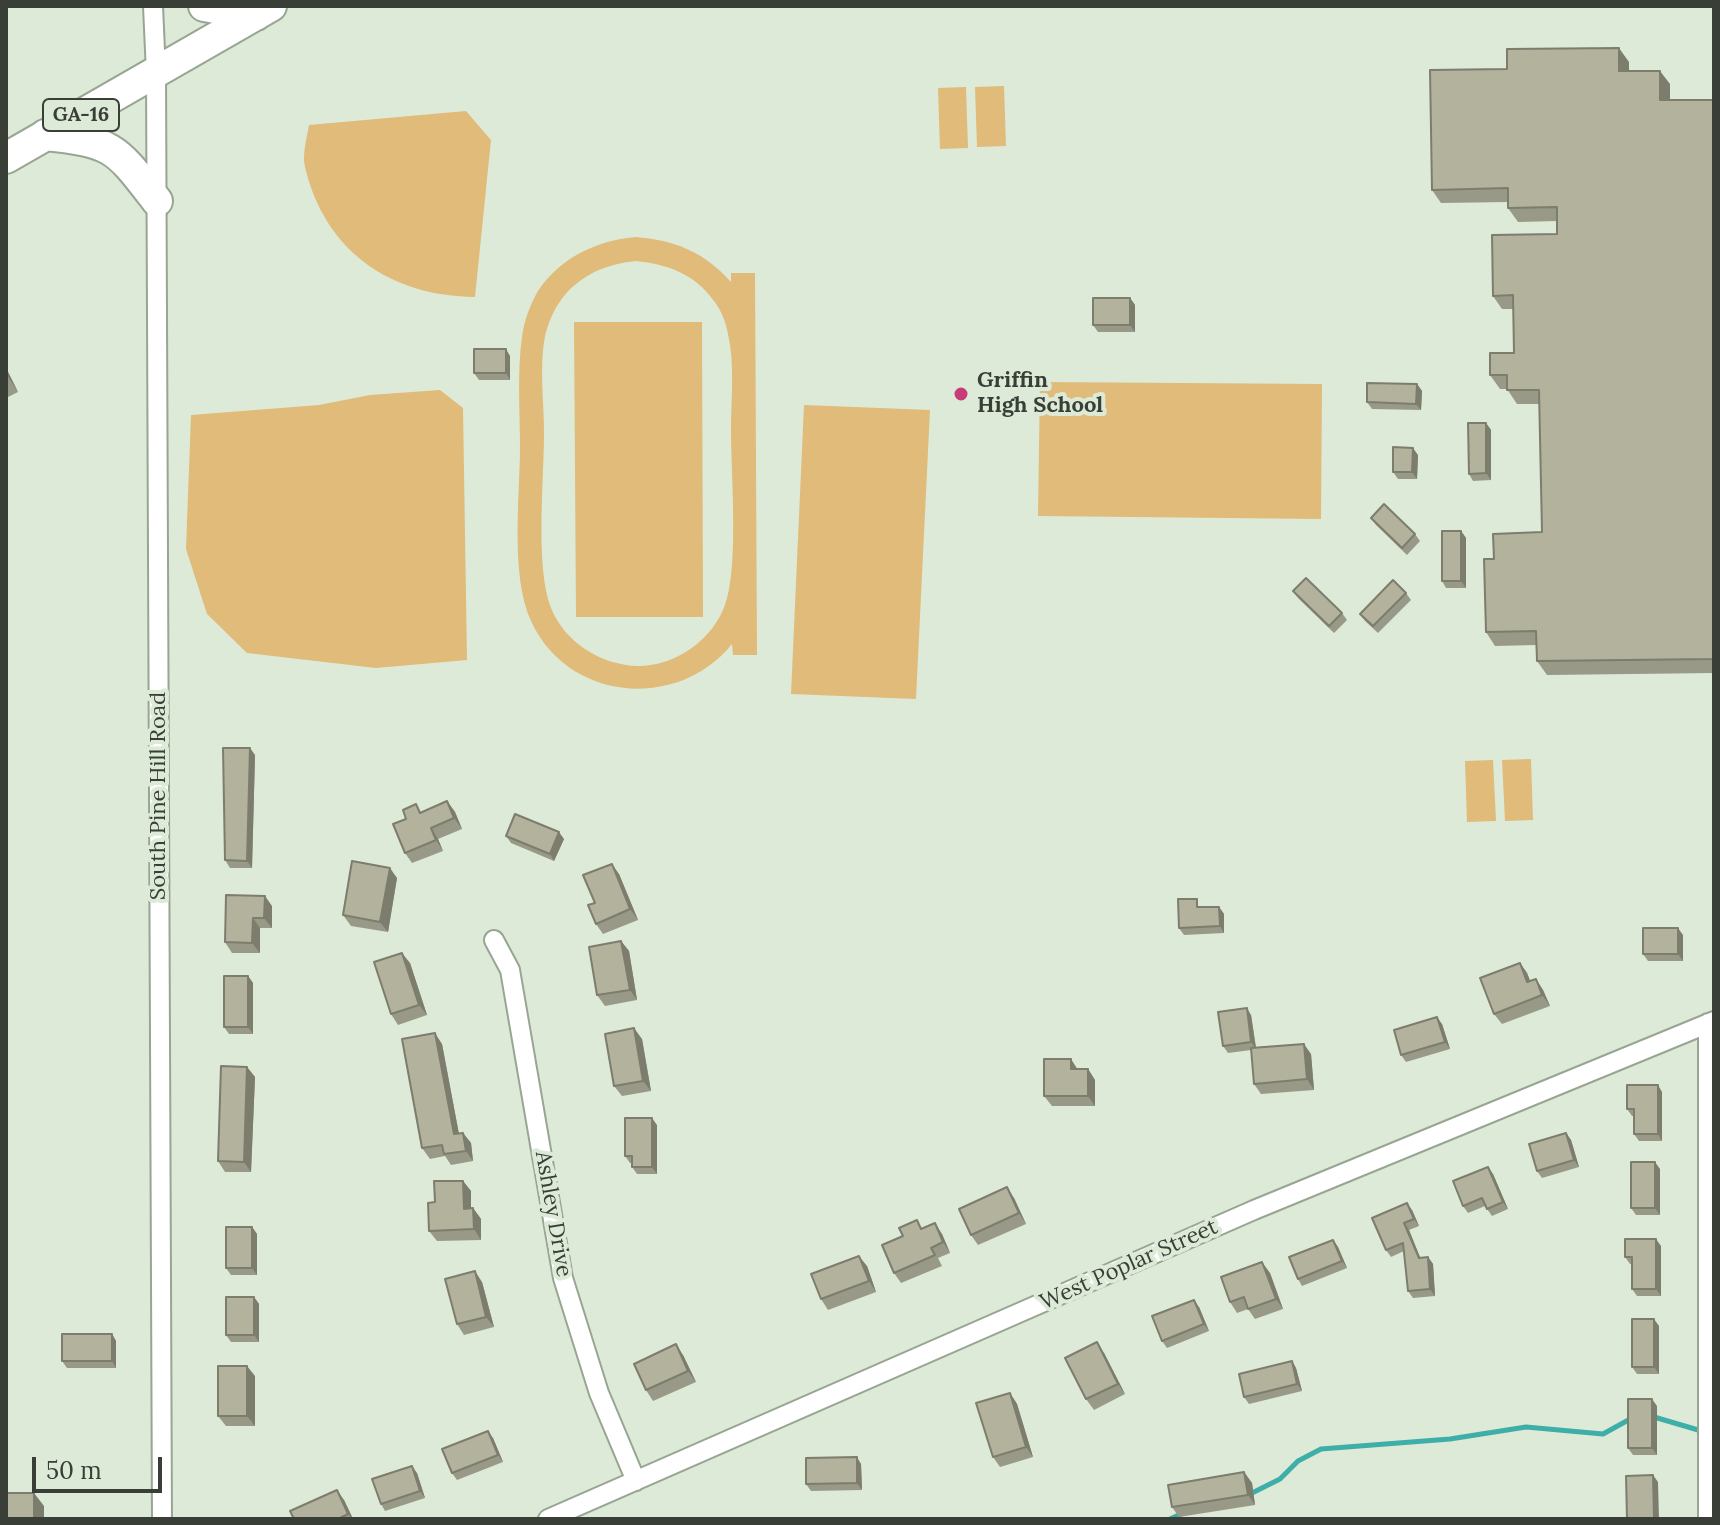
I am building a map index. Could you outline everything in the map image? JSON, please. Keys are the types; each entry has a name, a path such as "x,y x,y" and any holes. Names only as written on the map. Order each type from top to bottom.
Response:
{"main road":[{"path":"204,6 264,10"},
{"name":"GA-16","path":"6,158 264,10"},
{"path":"45,135 84,139 117,151 157,201"}],"street":[{"name":"South Pine Hill Road","path":"153,6 157,201 162,1519"},
{"name":"Ashley Drive","path":"494,940 510,970 563,1278 599,1393 636,1481"},
{"name":"West Poplar Street","path":"548,1519 1254,1210 1711,1022"},
{"path":"1708,1519 1711,1022"}],"shaded area":[{"path":"1004,86 1006,146 977,147 975,87"},
{"path":"966,87 968,148 940,149 938,88"},
{"path":"466,111 491,140 475,297 444,295 416,288 366,264 345,245 328,223 315,197 304,162 309,125"},
{"path":"635,237 663,241 688,249 731,282 731,273 755,273 757,655 733,655 732,644 709,666 683,680 654,688 625,688 597,682 570,668 548,648 531,621 524,602 518,559 520,364 526,319 538,291 557,269 580,253","holes":["647,262 680,272 698,284 717,305 726,325 732,369 733,545 725,605 711,630 677,657 636,666 609,661 585,649 565,631 551,608 546,591 542,547 542,360 552,315 574,285 613,265"]},
{"path":"574,322 702,322 703,617 576,617"},
{"path":"1040,382 1322,384 1321,519 1038,516"},
{"path":"440,390 463,408 467,660 376,668 247,653 207,614 186,549 191,415 319,405 370,395"},
{"path":"804,405 930,410 916,699 791,694"},
{"path":"1531,759 1533,820 1505,821 1502,760"},
{"path":"1493,760 1496,821 1467,822 1465,761"}],"building":[{"path":"1619,48 1619,71 1660,71 1660,100 1714,100 1714,659 1537,661 1536,631 1486,632 1484,559 1494,559 1493,534 1542,532 1539,390 1507,390 1507,375 1490,375 1490,353 1514,353 1513,295 1493,296 1492,235 1557,234 1557,207 1508,208 1508,188 1432,190 1430,70 1507,69 1507,49"},
{"path":"1093,298 1130,298 1130,325 1093,325"},
{"path":"474,349 506,349 506,373 474,373"},
{"path":"1367,383 1417,384 1416,404 1367,402"},
{"path":"1468,423 1486,423 1486,473 1469,474"},
{"path":"1393,447 1413,448 1412,472 1393,472"},
{"path":"1384,504 1415,534 1402,548 1371,518"},
{"path":"1442,531 1461,531 1461,581 1442,581"},
{"path":"1306,578 1342,613 1329,626 1293,591"},
{"path":"1393,580 1406,593 1373,626 1360,614"},
{"path":"223,748 250,748 247,861 225,860"},
{"path":"447,801 454,818 431,828 436,840 405,853 393,824 406,819 403,810 416,804 420,813"},
{"path":"515,814 559,832 550,854 506,836"},
{"path":"352,861 390,868 380,922 343,915"},
{"path":"612,864 630,909 596,924 588,905 595,903 583,875"},
{"path":"226,895 265,896 264,918 253,918 252,943 225,942"},
{"path":"1178,899 1197,899 1197,907 1219,907 1220,926 1179,928"},
{"path":"1643,928 1678,928 1678,954 1643,954"},
{"path":"621,941 630,990 597,995 589,947"},
{"path":"402,953 419,1005 391,1014 374,962"},
{"path":"1520,963 1527,982 1536,979 1542,995 1494,1014 1480,978"},
{"path":"224,976 248,976 248,1027 224,1027"},
{"path":"1247,1008 1251,1042 1223,1046 1218,1012"},
{"path":"1437,1017 1445,1042 1401,1055 1394,1030"},
{"path":"634,1028 643,1081 614,1086 605,1034"},
{"path":"435,1033 454,1134 463,1133 466,1151 444,1154 442,1145 422,1148 402,1039"},
{"path":"1304,1044 1307,1079 1254,1084 1251,1048"},
{"path":"1044,1059 1071,1059 1071,1069 1088,1069 1088,1096 1044,1096"},
{"path":"221,1066 247,1067 244,1162 218,1161"},
{"path":"1627,1085 1658,1085 1658,1134 1634,1134 1634,1109 1627,1109"},
{"path":"625,1118 652,1118 652,1167 632,1167 632,1156 625,1156"},
{"path":"1566,1133 1574,1160 1537,1171 1529,1144"},
{"path":"1631,1162 1655,1162 1655,1208 1631,1208"},
{"path":"1488,1167 1503,1202 1487,1209 1482,1198 1463,1206 1453,1181"},
{"path":"434,1181 463,1181 464,1209 473,1208 474,1229 429,1231 428,1203 435,1202"},
{"path":"1007,1187 1019,1213 971,1235 959,1209"},
{"path":"1407,1203 1414,1219 1404,1223 1419,1258 1428,1257 1430,1289 1408,1291 1403,1243 1386,1250 1372,1218"},
{"path":"917,1220 921,1229 935,1223 943,1242 931,1248 935,1255 894,1273 882,1245 903,1236 899,1228"},
{"path":"226,1227 252,1227 252,1268 226,1268"},
{"path":"1625,1239 1656,1239 1656,1289 1632,1289 1632,1257 1625,1257"},
{"path":"1333,1240 1342,1261 1298,1279 1289,1257"},
{"path":"859,1256 869,1281 821,1299 811,1274"},
{"path":"1262,1262 1276,1299 1248,1309 1244,1297 1230,1302 1221,1277"},
{"path":"475,1271 486,1317 457,1324 445,1279"},
{"path":"226,1297 254,1297 254,1335 226,1335"},
{"path":"1194,1300 1204,1324 1162,1341 1152,1316"},
{"path":"1632,1319 1654,1319 1654,1367 1632,1367"},
{"path":"62,1334 112,1334 112,1361 62,1361"},
{"path":"1097,1342 1118,1384 1086,1399 1065,1358"},
{"path":"676,1344 688,1371 646,1390 634,1364"},
{"path":"1292,1361 1297,1384 1244,1397 1239,1374"},
{"path":"218,1366 247,1366 247,1416 218,1416"},
{"path":"1010,1393 1026,1447 993,1457 976,1403"},
{"path":"1628,1399 1652,1399 1652,1448 1628,1448"},
{"path":"488,1431 498,1455 452,1473 442,1449"},
{"path":"857,1457 857,1483 806,1484 806,1458"},
{"path":"412,1466 420,1491 381,1504 372,1479"},
{"path":"1244,1472 1248,1495 1172,1507 1168,1485"},
{"path":"1653,1475 1654,1519 1627,1519 1626,1476"},
{"path":"337,1490 348,1514 338,1519 294,1519 290,1511"},
{"path":"6,1493 34,1493 34,1519 6,1519"}],"waterway":[{"path":"1654,1417 1705,1432"},
{"path":"1250,1494 1280,1479 1298,1461 1321,1449 1450,1439 1526,1427 1603,1434 1632,1418"},
{"path":"1170,1519 1183,1513"}],"place":[{"name":"Griffin High School","path":"961,394"}]}
